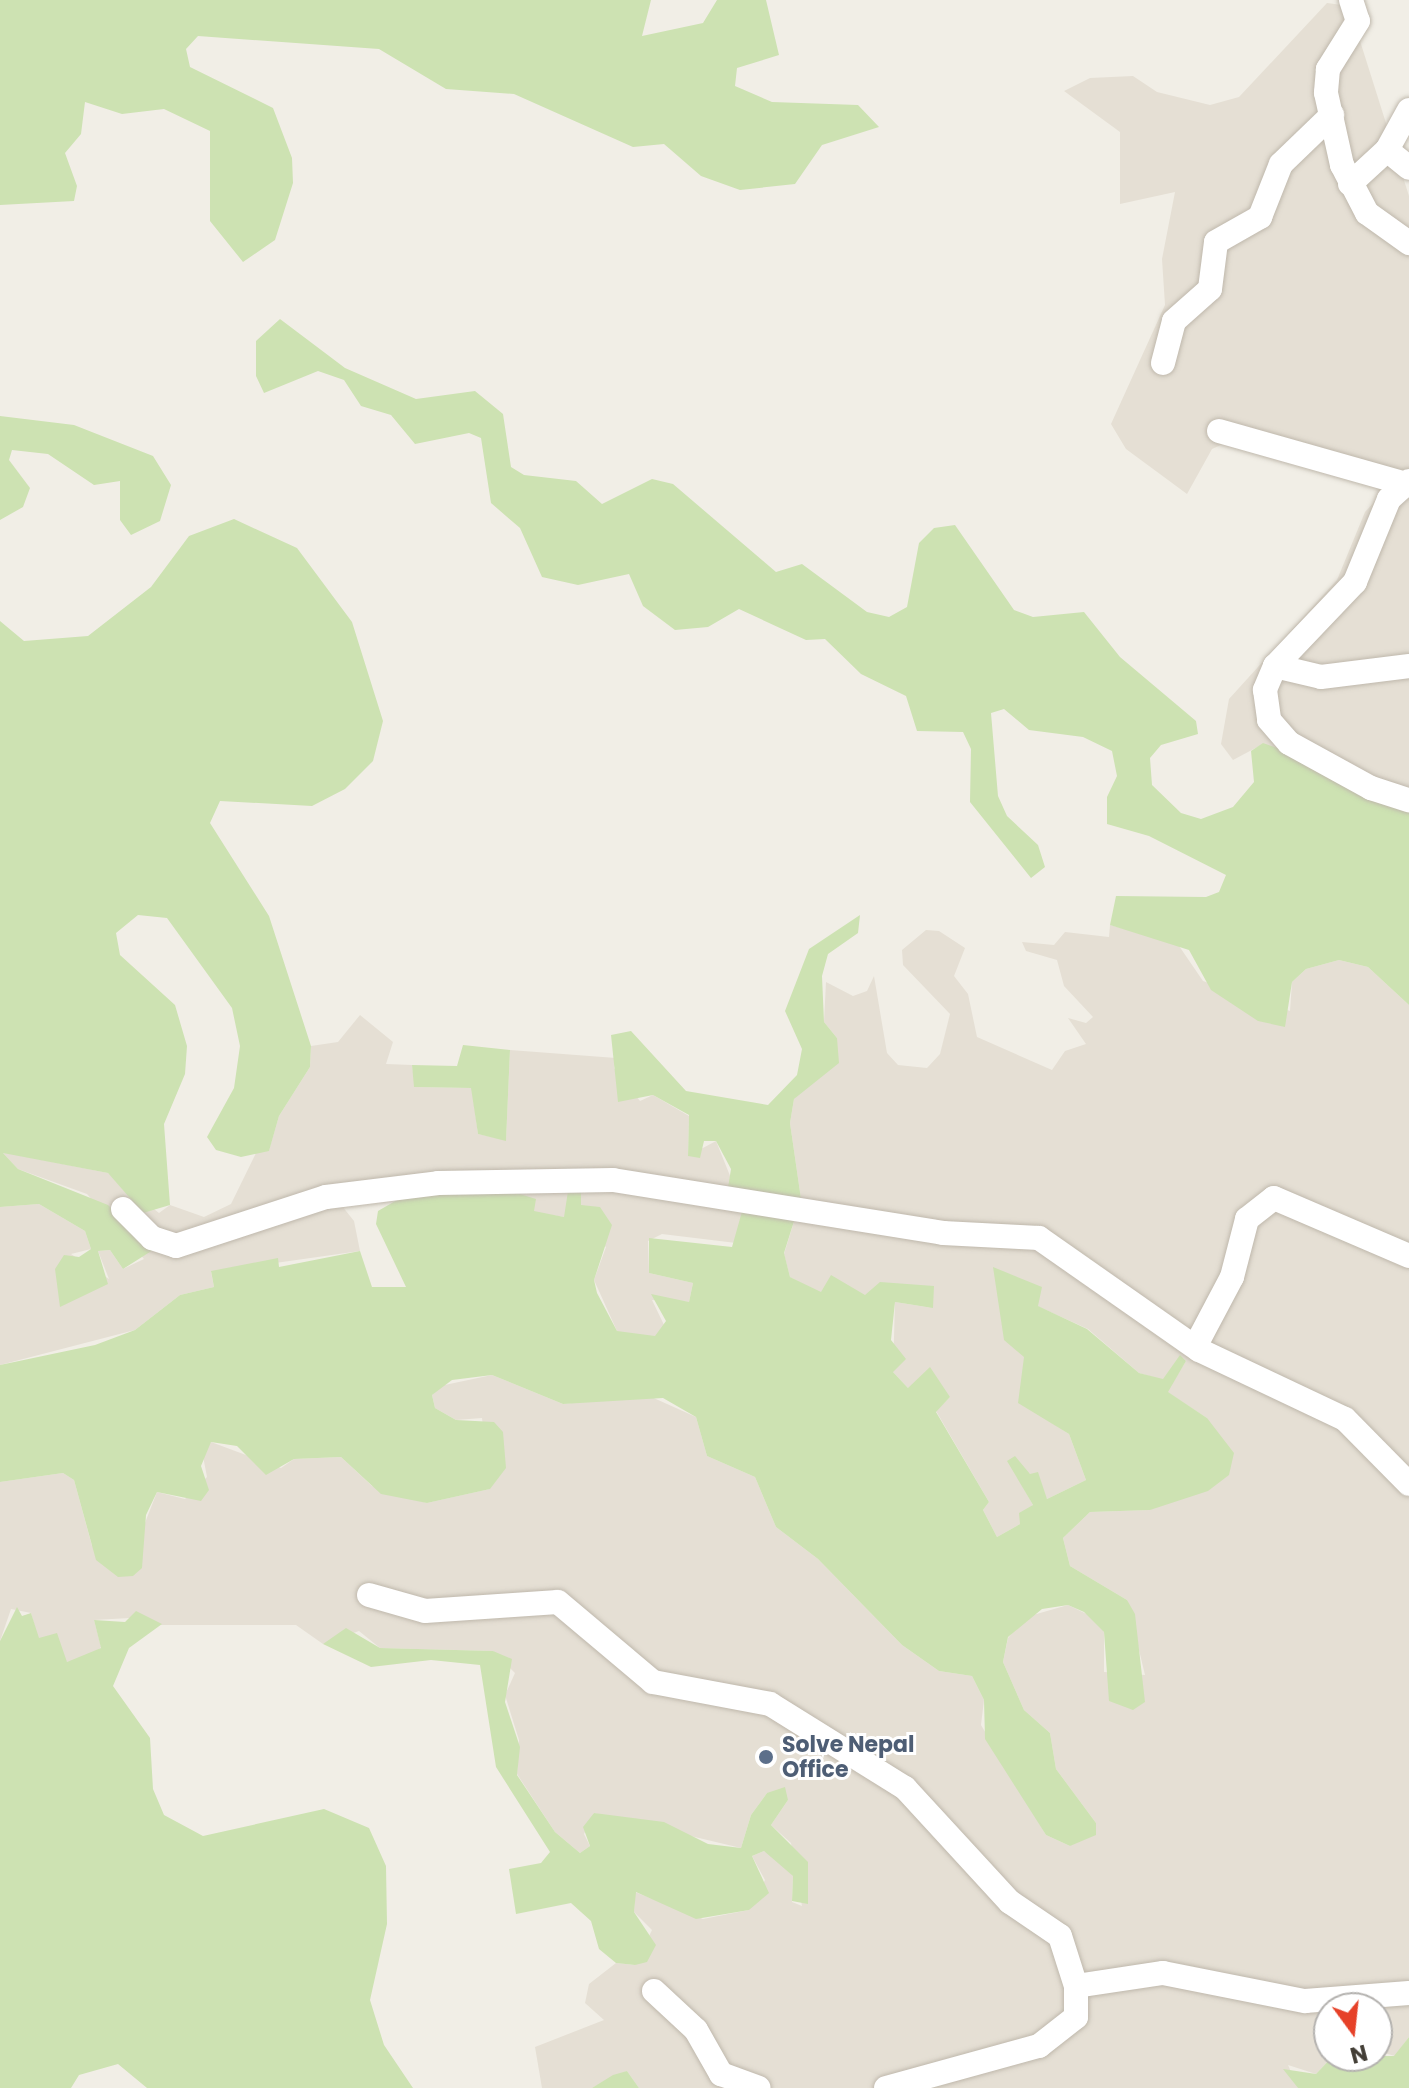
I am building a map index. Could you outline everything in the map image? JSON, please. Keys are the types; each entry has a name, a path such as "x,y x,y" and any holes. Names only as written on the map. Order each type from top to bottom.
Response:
{"street":[{"path":"1351,0 1358,21 1328,69 1332,115 1350,184 1367,213 1409,243"},
{"path":"1350,184 1387,150 1409,110"},
{"path":"1163,363 1174,321 1210,289 1216,242 1260,217 1281,164 1332,115"},
{"path":"1387,150 1409,168"},
{"path":"1219,431 1406,482 1389,499 1355,582 1275,666 1265,690 1277,733 1371,788 1409,800"},
{"path":"1275,666 1321,677 1409,666"},
{"path":"123,1209 152,1238 176,1246 326,1197 438,1183 613,1180 943,1233 1039,1238 1233,1370 1345,1419 1409,1484"},
{"path":"1196,1345 1232,1277 1247,1219 1274,1198 1409,1256"},
{"path":"369,1595 425,1611 558,1602 653,1682 770,1704 905,1788 1010,1902 1060,1936 1076,1986 1076,2017 1039,2046 886,2088"},
{"path":"1076,1986 1163,1973 1305,2001 1409,1993"},
{"path":"654,1991 696,2030 721,2074 759,2088"}],"shaded area":[{"path":"1327,3 1349,6 1409,196 1409,794 1263,744 1233,760 1221,744 1229,699 1337,580 1365,512 1388,487 1225,443 1212,449 1187,494 1126,449 1111,424 1165,305 1162,259 1175,192 1120,204 1120,132 1064,91 1090,78 1133,76 1157,92 1210,105 1239,97"},
{"path":"1110,925 1177,943 1203,981 1290,1011 1292,982 1306,969 1339,960 1368,967 1409,1005 1409,2037 1395,2056 1393,1992 1313,1992 1313,2072 1318,2072 1316,2074 1288,2065 1298,2088 639,2088 627,2071 592,2088 542,2088 535,2047 604,2020 585,2003 589,1984 616,1963 635,1965 652,1930 634,1912 635,1892 703,1919 749,1910 765,1880 752,1856 764,1851 782,1860 793,1876 792,1902 802,1906 791,1843 771,1825 788,1800 767,1793 751,1815 741,1848 594,1813 584,1834 590,1846 580,1853 555,1832 517,1774 519,1740 505,1695 515,1673 493,1651 380,1648 359,1631 323,1644 296,1625 159,1625 130,1618 94,1620 101,1647 93,1657 67,1662 38,1638 31,1613 11,1609 0,1641 0,1482 63,1473 74,1480 92,1546 143,1528 157,1492 185,1499 207,1477 202,1451 211,1442 281,1468 294,1459 341,1457 372,1486 427,1503 490,1489 482,1418 456,1420 435,1408 432,1395 440,1386 492,1375 563,1404 647,1395 696,1417 707,1456 755,1477 776,1527 818,1559 902,1645 939,1671 972,1676 984,1700 981,1725 1046,1835 1070,1846 1096,1823 1056,1769 1050,1733 1024,1710 1003,1662 1008,1638 1026,1617 1068,1605 1097,1619 1104,1632 1104,1672 1145,1675 1127,1600 1070,1566 1063,1538 1090,1512 1150,1510 1207,1418 1167,1392 1186,1361 1180,1356 1163,1380 1139,1373 1088,1329 1037,1306 1041,1287 1024,1357 1033,1411 1069,1434 1086,1480 1047,1499 1030,1474 1008,1461 1033,1505 1020,1524 997,1537 983,1510 989,1502 936,1411 950,1397 908,1388 893,1372 895,1302 933,1308 865,1295 821,1293 790,1277 784,1254 801,1199 790,1123 794,1099 837,1038 824,1022 826,982 853,996 867,991 874,976 887,1053 898,1065 927,1068 940,1054 950,1014 903,965 902,950 926,930 939,931 965,948 954,976 968,994 977,1037 1052,1070 1065,1051 1086,1044 1068,1018 1086,1023 1093,1017 1064,986 1057,960 1026,951 1022,942 1054,945 1065,932 1109,937"},
{"path":"360,1015 393,1042 386,1064 412,1065 415,1087 472,1088 478,1134 506,1140 510,1050 616,1058 614,1068 640,1101 653,1095 689,1116 688,1156 716,1141 743,1208 736,1243 662,1234 648,1241 649,1273 693,1283 689,1302 652,1300 665,1327 655,1337 628,1337 617,1331 594,1280 606,1247 564,1217 409,1193 342,1206 354,1221 360,1251 211,1272 214,1287 180,1295 135,1330 0,1365 0,1207 39,1204 85,1231 91,1249 71,1254 109,1279 98,1251 110,1250 123,1269 144,1259 87,1194 18,1169 2,1152 108,1173 159,1213 170,1205 204,1217 231,1204 256,1153 269,1150 279,1116 310,1067 311,1046 338,1042"}],"green space":[{"path":"0,0 651,0 642,36 703,23 717,0 766,0 779,55 737,68 735,86 772,102 858,105 879,127 822,145 795,184 740,190 701,176 664,144 633,147 514,94 446,89 379,49 198,36 186,49 190,67 273,108 292,158 293,183 275,240 243,262 210,221 210,131 164,109 122,114 85,102 81,134 65,153 77,186 74,201 0,205"},
{"path":"280,319 345,368 416,399 475,391 503,414 511,467 524,475 576,481 602,504 652,479 673,484 776,572 802,564 867,612 889,617 907,607 919,543 934,528 955,525 1014,610 1033,617 1084,612 1120,657 1196,721 1198,734 1161,745 1150,758 1152,785 1181,813 1201,819 1233,807 1254,782 1251,751 1263,743 1409,794 1409,1005 1368,967 1339,960 1306,969 1292,982 1285,1027 1258,1021 1211,990 1189,950 1110,925 1116,896 1206,897 1219,892 1226,875 1149,836 1107,824 1107,797 1117,776 1112,751 1083,737 1029,730 1004,709 991,713 998,796 1007,816 1038,845 1045,867 1031,878 970,802 971,749 963,732 917,731 906,696 861,674 825,639 806,640 739,609 708,627 675,630 643,606 629,574 578,585 542,577 520,528 491,503 481,438 469,433 415,444 391,415 361,406 344,380 318,371 264,393 256,376 256,341"},
{"path":"0,416 74,425 153,456 171,485 160,521 131,535 120,520 120,481 94,485 48,454 12,450 9,460 30,488 23,507 0,520"},
{"path":"234,519 297,548 352,622 383,721 373,761 345,789 312,806 220,801 210,823 269,916 311,1046 310,1067 279,1116 269,1151 241,1157 216,1150 207,1137 234,1088 240,1046 232,1008 167,918 138,915 116,933 120,955 175,1005 187,1046 185,1074 164,1124 170,1205 143,1213 108,1173 3,1153 18,1169 108,1205 153,1250 123,1269 110,1250 98,1251 108,1284 60,1307 55,1269 64,1255 79,1257 91,1249 85,1231 39,1204 0,1207 0,621 24,641 88,636 151,587 189,536"},
{"path":"860,915 858,933 828,954 822,976 824,1022 837,1038 839,1063 794,1099 790,1123 801,1199 784,1253 790,1277 821,1292 831,1275 865,1295 880,1282 934,1286 933,1308 895,1302 891,1340 906,1359 893,1372 908,1388 930,1367 950,1397 936,1412 989,1502 983,1510 997,1537 1020,1524 1019,1513 1033,1505 1007,1461 1015,1456 1030,1474 1038,1472 1047,1499 1086,1480 1069,1434 1018,1403 1024,1357 1004,1340 993,1267 1042,1287 1038,1306 1087,1329 1139,1373 1163,1379 1180,1355 1186,1361 1168,1392 1207,1418 1234,1453 1229,1475 1208,1491 1150,1510 1090,1512 1063,1538 1070,1566 1127,1600 1135,1614 1145,1702 1133,1710 1109,1701 1104,1632 1084,1612 1068,1605 1042,1609 1008,1637 1003,1662 1024,1710 1050,1733 1056,1769 1096,1823 1096,1835 1070,1846 1046,1835 985,1739 984,1700 972,1676 939,1671 902,1645 818,1559 776,1527 755,1477 707,1456 696,1417 663,1398 563,1404 492,1375 452,1380 432,1395 435,1408 456,1420 494,1422 503,1432 506,1468 490,1489 427,1503 381,1494 341,1457 294,1459 266,1475 237,1446 211,1442 201,1466 209,1490 201,1501 157,1492 146,1515 142,1568 133,1576 118,1577 96,1560 74,1480 63,1473 0,1482 0,1365 95,1345 135,1330 180,1295 214,1287 211,1271 278,1258 279,1267 360,1251 372,1287 406,1287 376,1224 378,1211 409,1193 507,1190 536,1199 534,1211 564,1217 568,1191 581,1190 581,1205 600,1207 612,1225 594,1280 597,1293 617,1331 655,1336 666,1321 651,1294 689,1302 693,1283 649,1273 649,1238 732,1247 743,1208 727,1194 731,1169 716,1141 704,1141 700,1158 688,1156 689,1115 653,1095 618,1102 611,1035 631,1031 686,1091 768,1105 797,1075 802,1049 785,1011 809,949"},
{"path":"463,1045 510,1050 506,1141 478,1134 471,1088 414,1087 412,1065 457,1066"},
{"path":"17,1607 22,1616 31,1613 39,1638 57,1633 67,1662 101,1648 94,1620 125,1622 136,1611 162,1624 129,1648 113,1686 150,1738 153,1789 164,1815 203,1836 324,1809 369,1828 386,1866 387,1924 370,2000 384,2045 413,2088 147,2088 118,2064 79,2075 71,2088 0,2088 0,1641"},
{"path":"346,1628 380,1648 493,1651 512,1659 505,1702 520,1747 517,1775 555,1832 580,1853 590,1846 583,1827 594,1813 664,1822 708,1844 741,1848 751,1815 767,1793 785,1787 788,1800 771,1825 808,1862 808,1904 792,1901 793,1876 764,1851 752,1856 769,1893 749,1910 696,1919 636,1892 634,1912 656,1945 647,1962 635,1965 616,1963 599,1949 591,1921 571,1903 516,1914 509,1869 541,1863 550,1852 496,1767 480,1665 431,1660 371,1667 323,1644"},
{"path":"1409,2037 1409,2088 1298,2088 1283,2069 1316,2074 1393,2072 1394,2056"},
{"path":"627,2071 639,2088 592,2088 613,2075"}],"place":[{"name":"Solve Nepal Office","path":"766,1757"}]}
